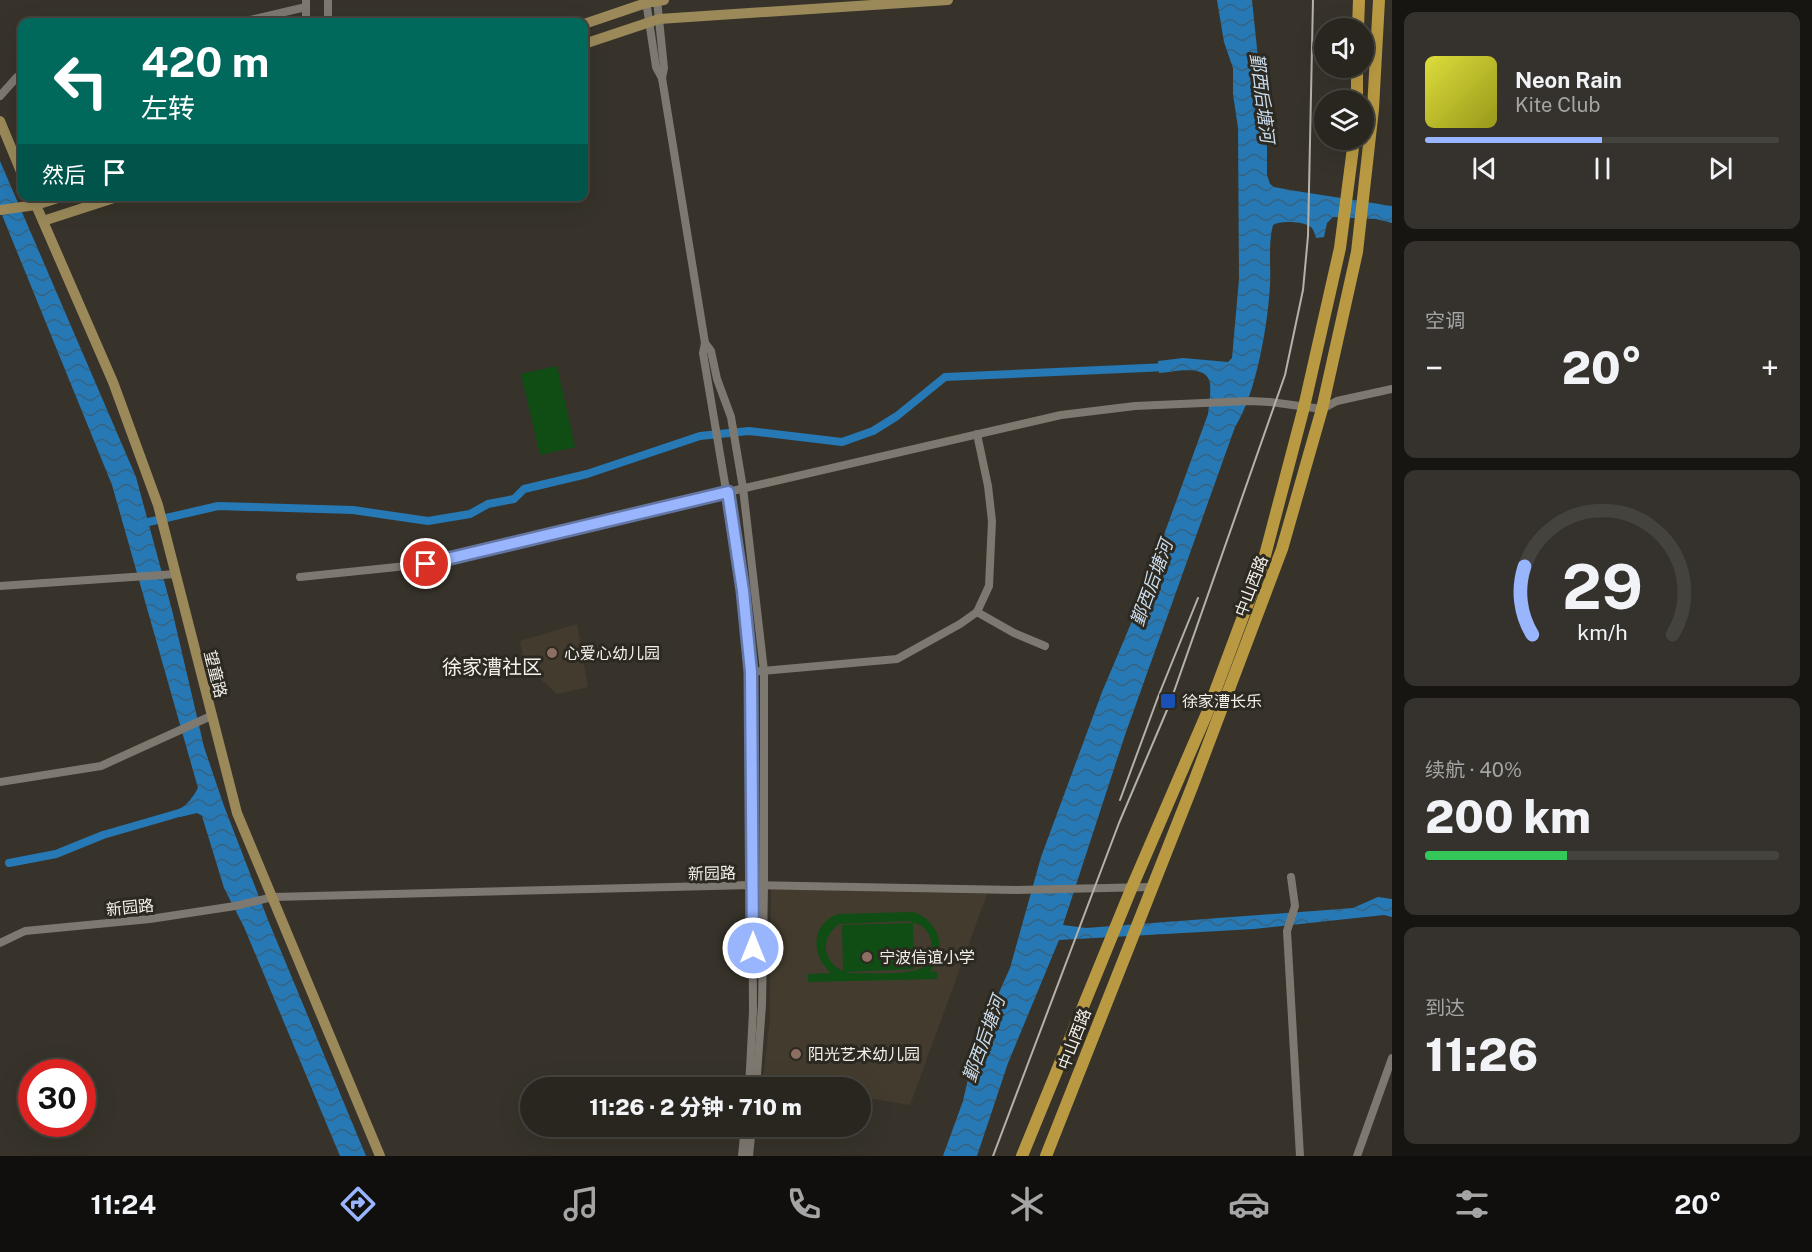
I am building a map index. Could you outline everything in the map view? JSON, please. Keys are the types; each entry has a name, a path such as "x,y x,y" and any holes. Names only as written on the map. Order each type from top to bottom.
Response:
{"main road":[{"path":"588,23 646,1 664,0"},
{"path":"588,43 654,20 948,0"},
{"path":"1358,18 1359,0"},
{"name":"中山西路","path":"1046,1156 1192,787 1282,549 1322,409 1357,252 1373,112 1379,0"},
{"path":"0,120 18,164"},
{"name":"中山西路","path":"1022,1156 1120,915 1207,713 1263,563 1304,407 1340,248 1353,150"},
{"path":"43,221 105,201"},
{"path":"0,210 31,203"},
{"name":"望童路","path":"31,203 43,221 113,382 158,505 237,813 269,898 380,1156"}],"street":[{"path":"327,0 328,18"},
{"path":"657,0 654,20 656,67 662,78 705,343 703,353 743,591 751,672 753,1011 749,1077"},
{"path":"646,1 654,20"},
{"path":"256,18 306,4"},
{"path":"0,96 18,77"},
{"path":"705,343 711,351 717,379 731,417 743,488 764,671 762,1005 757,1077"},
{"path":"300,577 426,564 1061,415 1136,406 1249,401 1322,409 1337,401 1392,389"},
{"path":"751,672 897,659 977,612 989,586 992,521 988,486 977,434"},
{"path":"0,586 176,574"},
{"path":"977,612 1014,633 1045,646"},
{"path":"0,782 101,766 212,716"},
{"path":"1291,877 1295,906 1287,932 1300,1156"},
{"name":"新园路","path":"0,943 25,931 150,919 235,906 269,898 752,885 1016,890 1152,887"},
{"path":"1357,1156 1392,1058"},
{"path":"742,1156 745,1137"},
{"path":"749,1156 751,1137"}],"shaded area":[{"name":"心爱心幼儿园","path":"577,624 588,687 557,694 525,665 520,641"},
{"name":"宁波信谊小学","path":"771,889 987,894 910,1105 871,1099 871,1077 763,1077 770,1020"}],"green space":[{"path":"557,366 575,447 540,455 521,374"},
{"path":"914,912 923,917 930,922 939,938 939,955 930,972 937,971 937,979 808,982 808,974 831,973 820,958 816,941 822,925 838,914","holes":["909,921 913,923 842,925 843,971 831,961 826,949 829,936 839,924","913,923 925,929 931,941 929,960 923,967 913,971 895,973 845,972 914,969"]}],"water":[{"name":"鄞西后塘河","path":"1217,0 1252,0 1261,87 1256,104 1267,121 1267,175 1270,184 1274,187 1296,191 1392,206 1392,223 1376,219 1333,217 1327,223 1324,237 1316,238 1312,228 1305,224 1287,222 1273,225 1267,319 1255,378 1235,427 1125,735 1063,925 1086,928 1353,908 1378,897 1392,899 1392,917 1384,915 1254,929 1059,940 1008,1063 977,1156 943,1156 963,1101 976,1044 1010,968 1041,857 1102,692 1135,614 1208,414 1210,384 1208,377 1203,373 1189,370 1159,373 1158,361 1183,358 1228,362 1232,358 1239,279 1238,128 1233,94 1233,68 1224,42"},
{"path":"0,161 136,477 172,610 204,747 268,920 366,1156 340,1156 244,927 224,888 202,816 197,813 180,817 177,810 189,801 198,788 112,485 0,210"}],"waterway":[{"path":"140,524 218,506 353,510 428,521 470,514 488,504 514,499 524,489 587,474 700,436 749,431 842,442 873,431 897,416 945,377 1168,367"},
{"path":"9,863 56,854 103,835 186,811"}],"railway":[{"path":"993,1156 1119,823 1170,703 1285,375 1303,290 1308,236 1313,0"},
{"path":"1120,800 1198,598"}],"place":[{"name":"心爱心幼儿园","path":"552,653"},
{"name":"徐家漕长乐","path":"1168,701"},
{"name":"宁波信谊小学","path":"867,957"},
{"name":"阳光艺术幼儿园","path":"796,1054"}],"district":[{"name":"徐家漕社区","path":"492,667"}],"route":[{"path":"426,564 728,492 743,591 751,672 753,948"}]}
